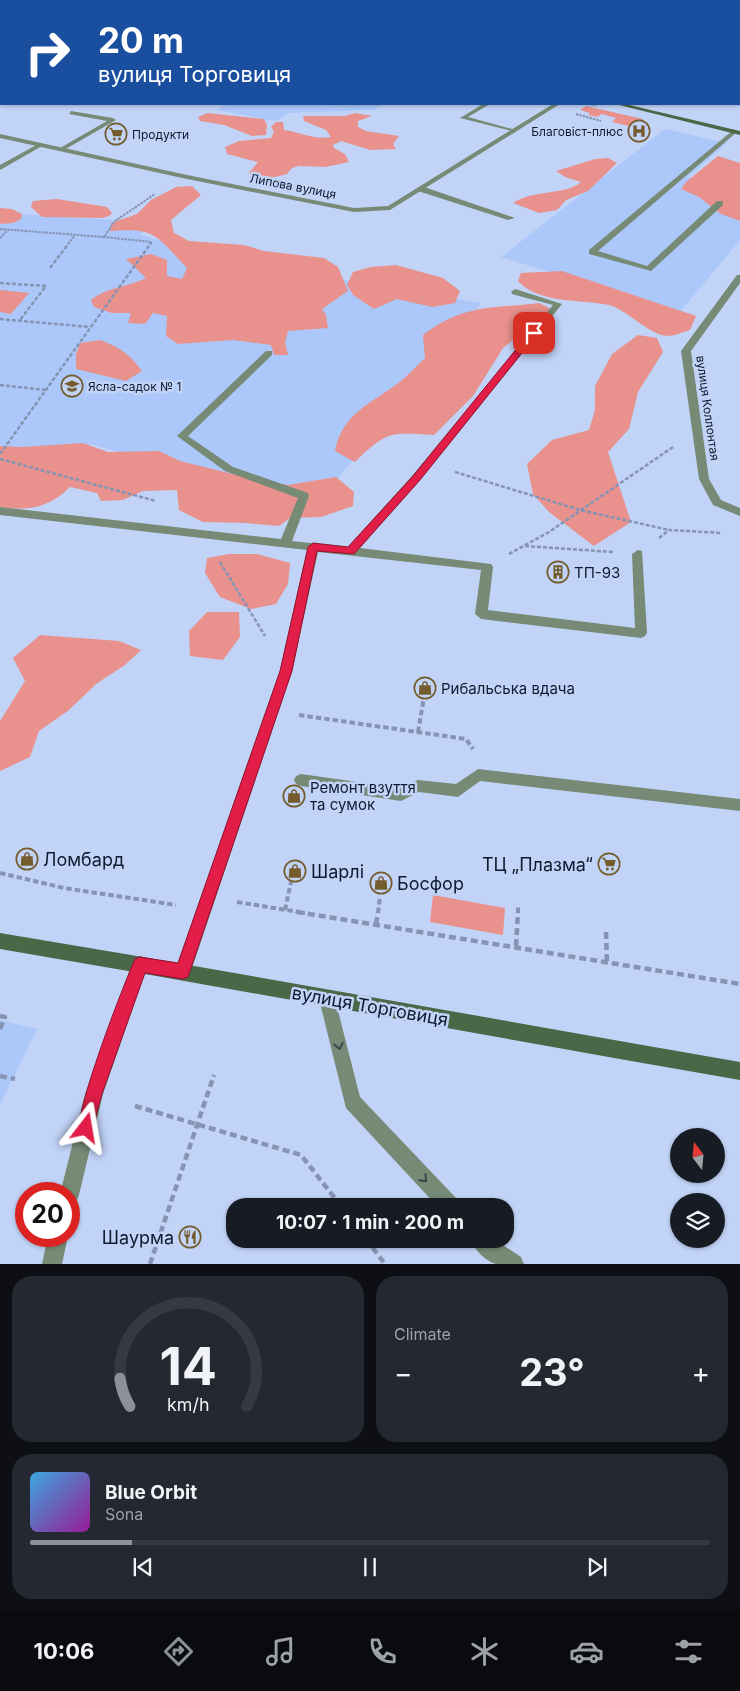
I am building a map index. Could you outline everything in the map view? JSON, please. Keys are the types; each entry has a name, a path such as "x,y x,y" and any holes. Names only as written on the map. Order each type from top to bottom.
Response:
{"main road":[{"path":"622,105 737,132"},
{"name":"вулиця Торговиця","path":"0,941 183,971 328,999 740,1071"}],"street":[{"path":"486,105 463,118 514,131"},
{"name":"Липова вулиця","path":"0,136 180,176 354,210 390,208 555,105"},
{"path":"62,150 114,120 71,113"},
{"path":"720,203 648,270 592,252 737,132"},
{"path":"0,168 40,145"},
{"path":"421,188 511,218"},
{"name":"вулиця Коллонтая","path":"740,277 686,351 704,480 717,502 740,512"},
{"path":"351,551 428,464 558,304 515,292"},
{"path":"269,353 182,436 229,469 304,496 284,543"},
{"path":"0,510 487,567 481,614 641,633 638,554"},
{"path":"183,971 286,671 313,547"},
{"path":"301,780 402,795 418,786 458,791 478,776 740,806"},
{"path":"72,1182 94,1094 140,964"},
{"path":"328,999 352,1102 442,1198"},
{"path":"52,1264 56,1247"},
{"path":"488,1248 514,1264"}],"path":[{"path":"104,237 115,221 180,176"},
{"path":"0,229 152,242 0,454"},
{"path":"0,238 8,229"},
{"path":"50,268 76,235"},
{"path":"0,283 46,286 19,320"},
{"path":"0,319 91,327"},
{"path":"0,385 46,390"},
{"path":"487,567 525,546 663,452 699,436"},
{"path":"428,464 580,510 669,530 731,534"},
{"path":"525,546 638,554 669,530"},
{"path":"418,732 424,697"},
{"path":"296,715 466,739 474,751 478,776"},
{"path":"0,873 64,888 180,906"},
{"path":"285,910 292,882"},
{"path":"376,924 380,898"},
{"path":"227,900 740,984"},
{"path":"516,946 518,908"},
{"path":"606,932 606,962"},
{"path":"0,1016 5,1017 0,1028"},
{"path":"150,1264 214,1075"},
{"path":"0,1076 15,1078"},
{"path":"135,1106 301,1156 334,1198"},
{"path":"373,1248 385,1264"}],"shaded area":[{"path":"225,105 382,105 373,110 288,113 276,121 217,110"},
{"path":"586,106 643,119 633,127 612,122 616,118 602,114 597,117 588,115 590,113 580,110"},
{"path":"208,113 264,119 267,125 266,135 252,136 224,125 200,121 198,117"},
{"path":"355,113 372,116 358,121 358,127 366,131 399,136 393,144 396,149 370,150 341,141 333,145 334,148 345,154 349,162 325,167 299,166 292,168 287,174 275,177 254,177 249,173 258,162 227,154 225,147 239,141 271,138 274,132 271,127 276,122 283,122 284,130 313,137 331,137 326,130 304,121 303,116 345,116"},
{"path":"665,129 727,143 688,177 740,189 740,240 680,312 501,257"},
{"path":"718,156 740,163 740,221 721,214 699,197 681,189 686,182"},
{"path":"608,158 617,163 588,191 566,200 557,210 539,213 513,203 530,196 574,186 581,182 565,177 556,171 595,159"},
{"path":"192,186 201,195 171,220 174,233 189,241 244,245 264,251 324,258 338,267 348,291 322,309 326,315 328,328 288,331 285,343 288,355 274,355 271,345 233,340 178,344 166,336 167,316 153,313 145,324 128,323 131,313 112,313 94,307 91,300 104,292 146,278 126,259 151,254 167,260 167,276 182,279 187,268 155,236 138,231 110,231 111,223 137,214 151,200 176,187"},
{"path":"57,199 107,207 112,213 102,218 42,217 31,207 33,201"},
{"path":"0,208 12,209 22,214 21,219 13,223 0,224"},
{"path":"0,213 147,222 140,235 252,264 481,303 313,509 91,444 75,458 0,450"},
{"path":"396,265 443,278 460,291 455,303 432,307 397,299 374,309 353,295 347,285 353,272 371,267"},
{"path":"562,271 696,316 690,330 676,335 660,335 616,307 548,297 537,294 518,281 521,273"},
{"path":"0,290 29,293 11,314 0,312"},
{"path":"539,303 551,309 540,323 523,332 503,348 473,396 434,435 398,434 390,436 375,444 355,462 335,451 344,428 358,411 401,381 425,358 423,335 438,325 465,313"},
{"path":"638,335 657,338 663,352 638,392 629,429 608,452 631,522 594,546 549,512 533,494 527,464 552,440 589,430 595,410 595,386 612,354"},
{"path":"100,340 124,352 142,371 126,381 76,369 76,354 80,343"},
{"path":"83,443 108,452 159,451 180,461 257,480 288,485 336,477 354,492 353,506 321,517 290,518 279,526 203,522 179,510 177,490 143,491 123,500 101,501 97,493 70,487 46,504 20,509 0,507 0,446 23,447"},
{"path":"229,554 257,554 290,563 288,584 276,604 251,609 220,597 205,573 207,558"},
{"path":"207,612 239,612 240,637 223,660 190,656 189,631"},
{"path":"40,635 119,641 141,650 125,665 96,684 69,710 39,731 30,757 0,771 0,721 25,681 13,658"},
{"path":"433,895 505,908 503,935 430,922"},
{"path":"0,1020 37,1029 0,1105"}],"place":[{"name":"Благовіст-плюс","path":"639,131"},
{"name":"Продукти","path":"116,134"},
{"name":"Ясла-садок № 1","path":"72,386"},
{"name":"ТП-93","path":"558,572"},
{"name":"Рибальська вдача","path":"425,688"},
{"name":"Ремонт взуття та сумок","path":"294,796"},
{"name":"Ломбард","path":"27,859"},
{"name":"ТЦ „Плазма“","path":"609,864"},
{"name":"Шарлі","path":"295,871"},
{"name":"Босфор","path":"381,883"},
{"name":"Шаурма","path":"190,1237"}],"route":[{"path":"86,1128 94,1094 140,964 183,971 286,671 313,547 351,551 416,478 534,333"}]}
